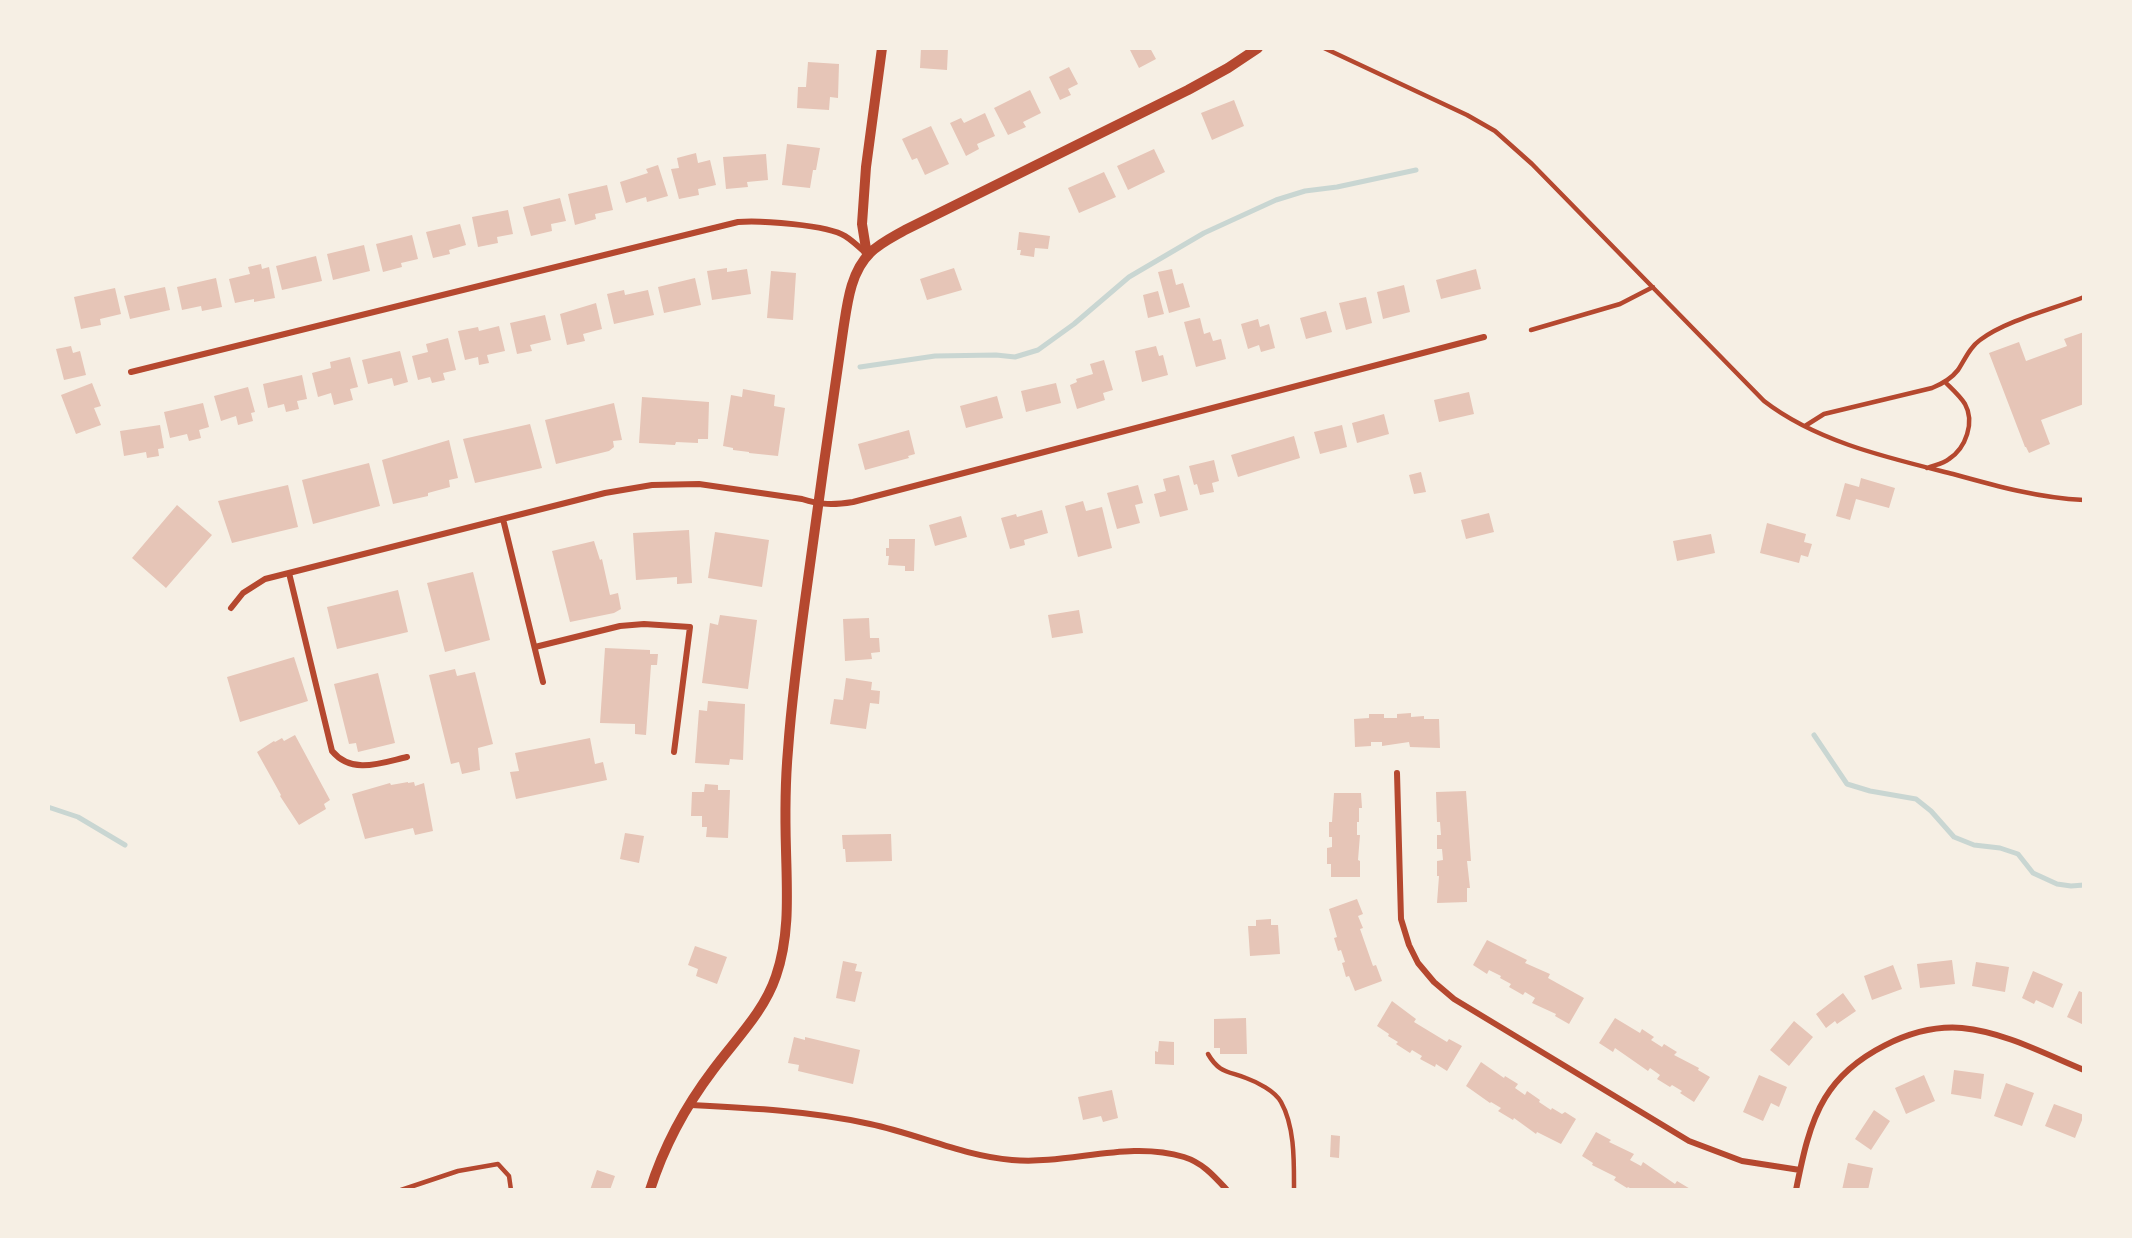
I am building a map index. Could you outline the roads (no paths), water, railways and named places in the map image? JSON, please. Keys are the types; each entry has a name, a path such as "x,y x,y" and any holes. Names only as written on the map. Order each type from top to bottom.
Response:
{"street":[{"path":"867,255 862,224 866,167 882,48"},
{"path":"650,1190 672,1134 688,1105 766,999 783,953 787,899 785,815 788,750 797,660 850,294 857,272 867,255 888,240 1188,90 1258,48"},
{"path":"131,372 738,222 756,220 831,231 847,237 867,255"},
{"path":"231,608 251,586 265,579 605,493 673,483 722,487 802,499 818,504 833,505 853,502 1484,337"},
{"path":"502,519 543,682"},
{"path":"289,573 332,751 343,761 362,766 406,757"},
{"path":"534,647 620,626 644,624 690,627 674,752"},
{"path":"1397,773 1401,919 1408,945 1418,963 1434,982 1454,999 1689,1141 1742,1161 1800,1170"},
{"path":"1797,1190 1800,1170 1813,1127 1825,1098 1860,1061 1886,1043 1937,1028 1962,1028 1989,1032 2084,1070"},
{"path":"688,1105 832,1116 872,1124 988,1157 1014,1160 1039,1161 1119,1151 1160,1152 1185,1157 1202,1164 1227,1190"}],"lane":[{"path":"1324,48 1467,115 1495,131 1532,164 1764,401 1805,426 1849,444 1927,468 2032,494 2084,500"},
{"path":"1531,330 1620,304 1653,288"},
{"path":"1805,426 1824,414 1932,388 1945,382 1958,371 1978,340 2000,328 2084,297"},
{"path":"1927,468 1947,461 1957,453 1968,432 1968,411 1964,402 1945,382"},
{"path":"1208,1054 1212,1062 1226,1072 1247,1078 1267,1089 1280,1100 1291,1132 1293,1190"},
{"path":"401,1190 458,1171 498,1164 509,1176 511,1190"}],"waterway":[{"path":"860,367 935,356 1015,357 1038,350 1074,324 1129,277 1204,233 1276,200 1305,191 1337,187 1416,170"},
{"path":"1814,735 1847,784 1870,791 1916,799 1931,811 1954,837 1974,845 2000,848 2018,854 2033,873 2057,884 2084,885"},
{"path":"48,807 78,817 125,845"}]}
